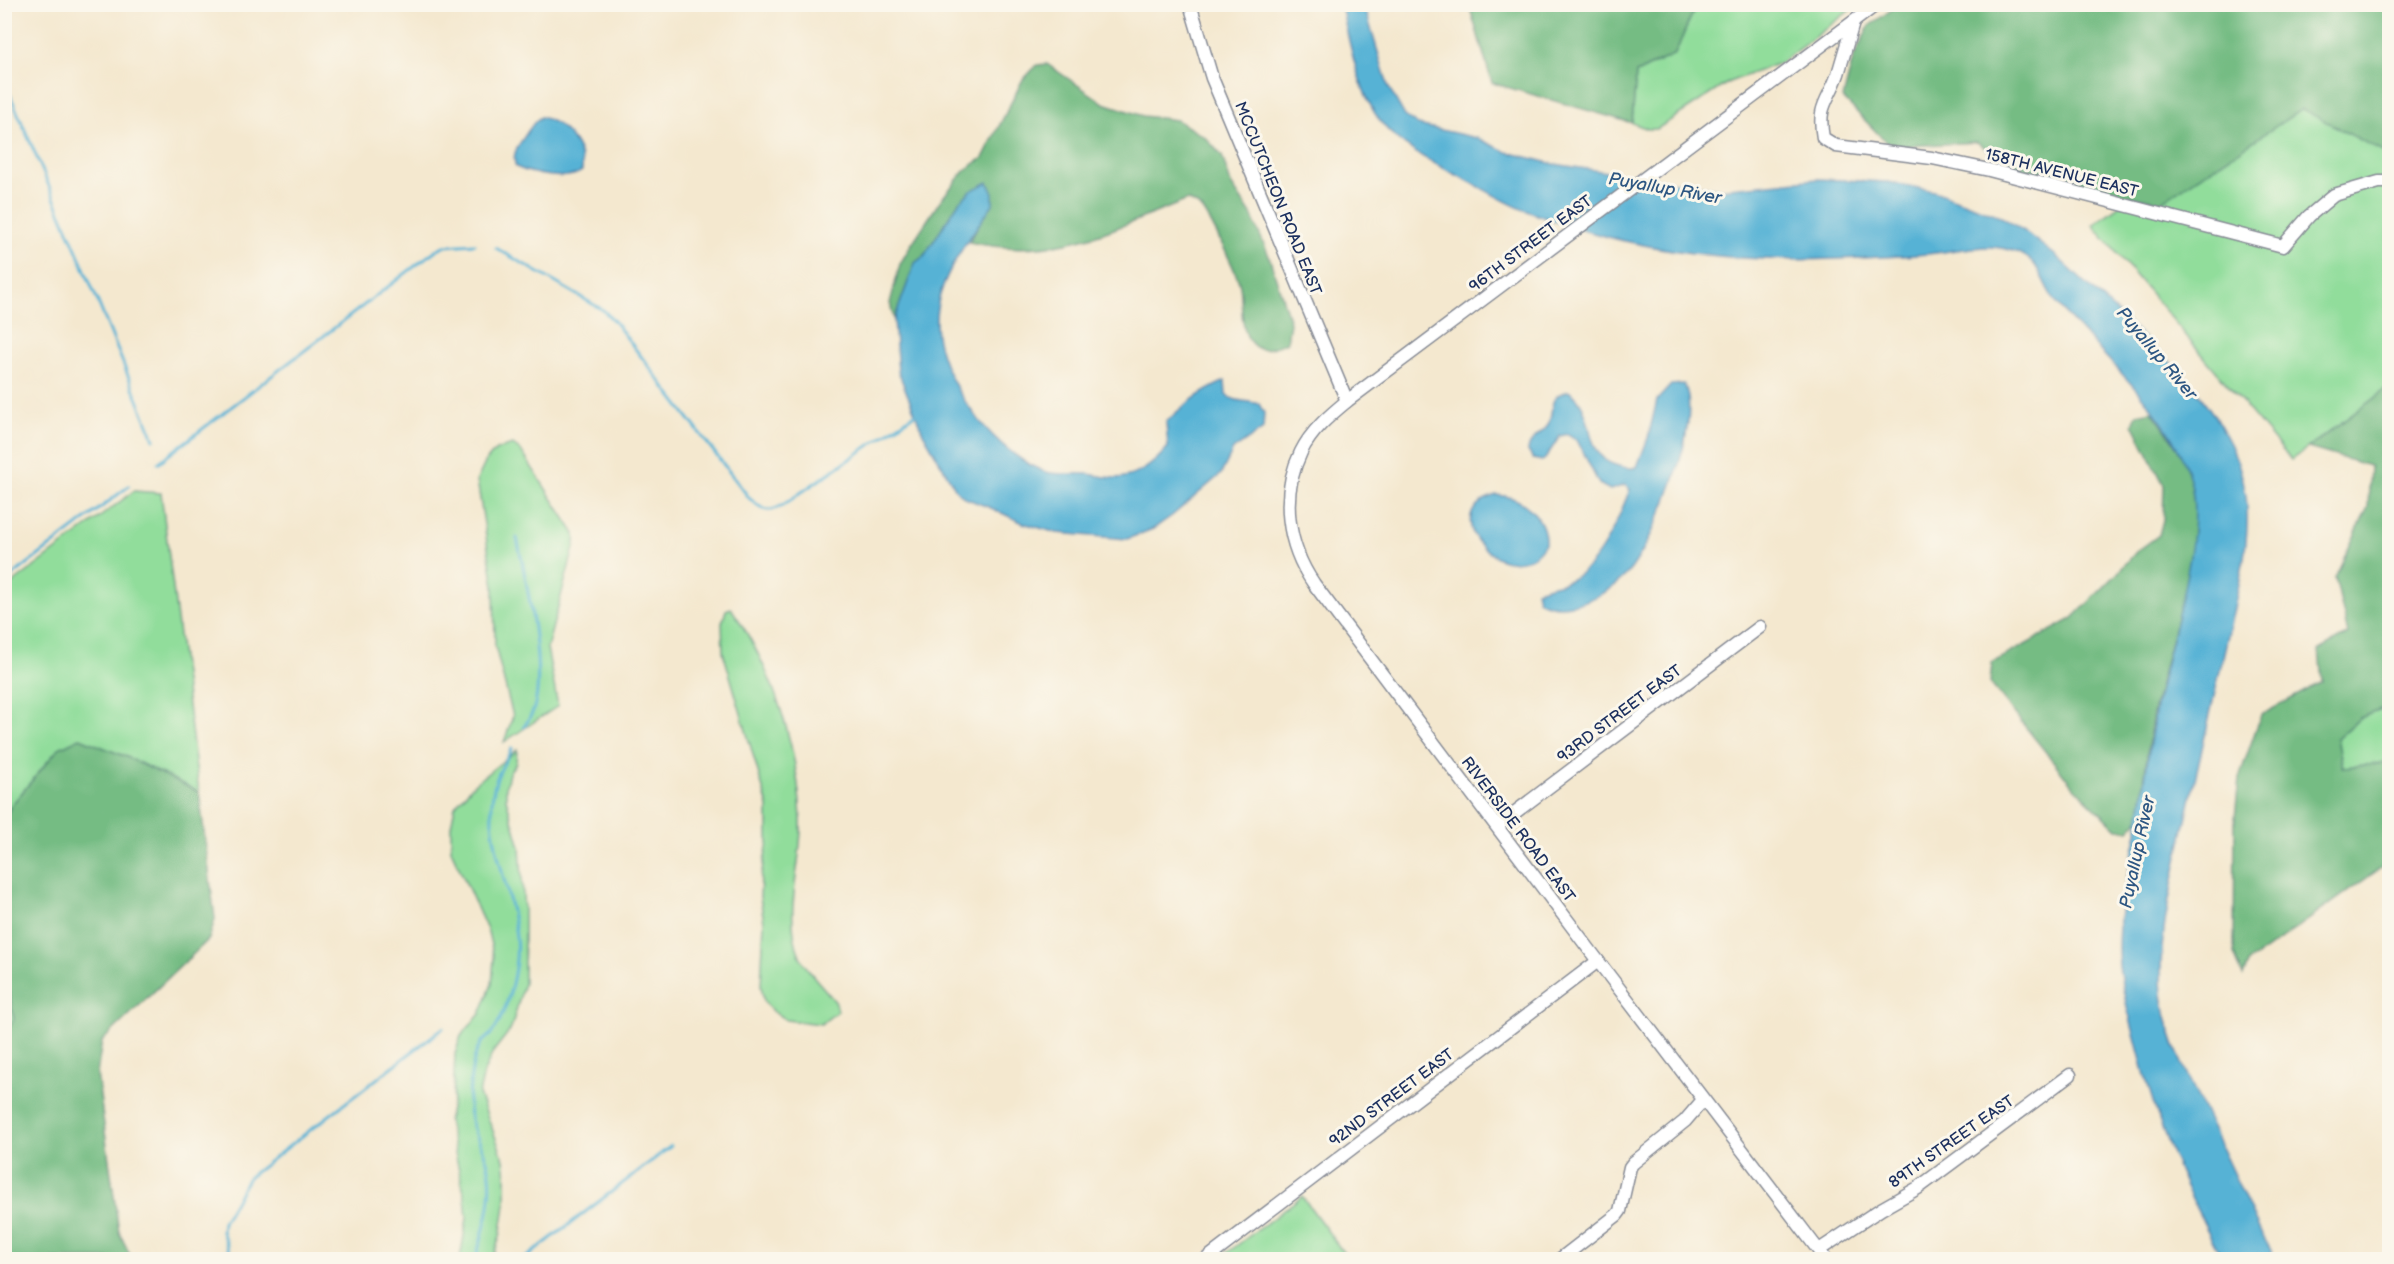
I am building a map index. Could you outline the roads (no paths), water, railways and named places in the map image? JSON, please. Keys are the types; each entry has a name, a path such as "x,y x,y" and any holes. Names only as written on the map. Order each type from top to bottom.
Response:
{"street":[{"name":"MCCUTCHEON ROAD EAST","path":"1190,4 1212,78 1347,400"},
{"name":"96TH STREET EAST","path":"1347,400 1877,4"},
{"name":"158TH AVENUE EAST","path":"1853,23 1837,76 1822,107 1820,121 1823,138 1836,146 1932,158 1989,170 2283,246 2309,216 2334,195 2379,182 2390,182"},
{"name":"RIVERSIDE ROAD EAST","path":"1347,400 1321,424 1310,438 1301,452 1291,482 1288,517 1297,554 1303,568 1598,962 1822,1255"},
{"name":"93RD STREET EAST","path":"1497,826 1760,627"},
{"name":"92ND STREET EAST","path":"1205,1260 1598,962"},
{"name":"89TH STREET EAST","path":"1822,1255 1881,1209 1918,1188 2070,1075"},
{"path":"1560,1260 1617,1215 1620,1211 1630,1167 1685,1121 1703,1100"}],"water":[{"name":"Puyallup River","path":"1341,5 1364,5 1388,86 1405,116 1418,125 1477,138 1507,152 1554,164 1720,189 1818,179 1888,182 1934,191 2000,216 2055,255 2182,373 2204,401 2223,430 2238,462 2246,496 2247,527 2238,590 2169,898 2161,956 2162,994 2169,1027 2180,1059 2261,1233 2276,1259 2223,1259 2209,1234 2163,1130 2145,1076 2120,976 2118,946 2121,909 2140,815 2157,700 2186,581 2193,525 2194,501 2190,479 2167,430 2151,408 2134,386 2055,301 2035,265 2027,257 2010,250 1985,247 1915,255 1793,260 1714,256 1675,251 1599,235 1511,204 1423,157 1399,141 1380,121 1360,81"},
{"path":"541,117 557,124 571,137 580,154 582,171 568,176 559,176 540,174 516,167 514,157 517,148 533,124"},
{"path":"988,182 993,193 993,204 959,253 945,280 937,308 937,331 942,355 952,380 966,403 1003,445 1023,460 1048,473 1123,477 1145,469 1168,447 1166,422 1193,399 1225,381 1226,395 1259,404 1264,413 1263,429 1233,450 1221,474 1153,529 1127,539 1057,533 1023,523 965,498 956,490 923,433 898,371 894,320 915,263 924,256 959,202 972,190"},
{"path":"1684,384 1688,401 1688,424 1683,450 1664,506 1653,531 1631,569 1613,586 1589,600 1562,606 1550,605 1538,600 1536,591 1572,579 1591,563 1600,552 1614,526 1630,489 1625,485 1610,490 1599,484 1577,440 1568,434 1560,436 1545,459 1542,461 1533,459 1528,451 1529,446 1549,423 1556,397 1568,391 1577,398 1583,408 1598,453 1606,461 1632,468 1637,467 1648,438 1657,400 1671,385"},
{"path":"1496,495 1515,499 1537,517 1545,543 1531,558 1515,562 1498,558 1483,548 1473,534 1471,519 1477,505"}],"waterway":[{"path":"4,81 154,439"},
{"path":"158,463 436,250 444,246 475,244"},
{"path":"496,248 603,310 614,321 750,499 766,510 783,505 915,414"},
{"path":"4,582 129,486"},
{"path":"517,538 534,626 538,674 533,711 524,727"},
{"path":"475,1260 488,1211 491,1186 487,1161 470,1115 471,1076 478,1048 497,1025 507,1002 516,961 514,919 499,860 492,820 492,800 496,781 512,748"},
{"path":"232,1260 222,1231 223,1222 249,1177 443,1028"},
{"path":"523,1260 671,1146"}]}
